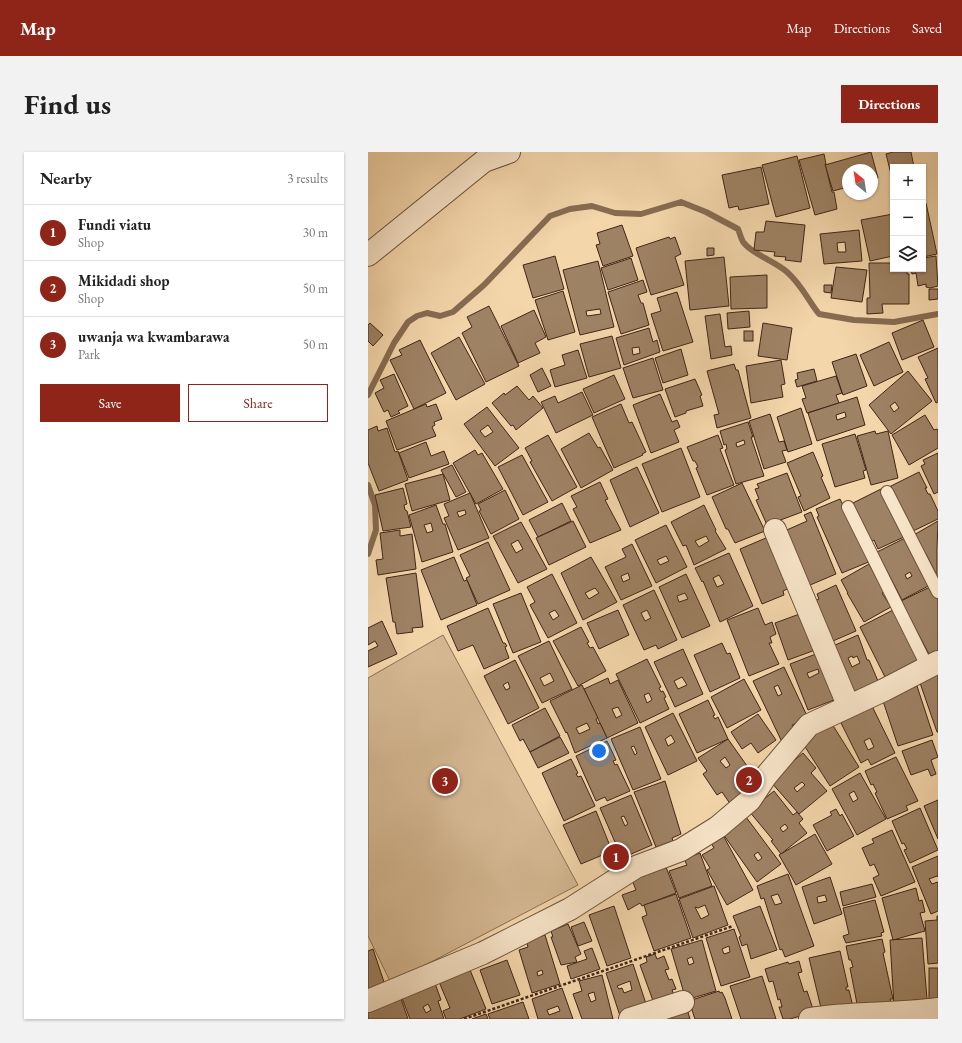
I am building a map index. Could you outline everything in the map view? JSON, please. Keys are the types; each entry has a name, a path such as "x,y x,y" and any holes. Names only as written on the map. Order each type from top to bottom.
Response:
{"street":[{"path":"368,255 484,161 509,152"},
{"path":"775,530 848,705"},
{"path":"368,1001 483,953 570,909 636,867 681,850 718,827 750,800 766,776 809,725 933,665"},
{"path":"630,1019 683,1002"},
{"path":"810,1019 853,1014 904,1013 938,1009"}],"lane":[{"path":"887,492 938,592"},
{"path":"848,507 933,665"}],"path":[{"path":"464,1019 734,926"}],"shaded area":[{"path":"443,635 578,885 391,983 368,936 368,678"}],"building":[{"path":"871,152 874,164 842,164 842,189 833,191 825,165"},
{"path":"893,152 911,152 913,164 890,164 890,170 886,154"},
{"path":"824,154 825,164 832,192 834,192 837,209 815,215 799,160"},
{"path":"797,156 810,208 776,217 762,165"},
{"path":"761,167 769,204 739,210 738,206 729,208 722,175"},
{"path":"926,203 937,254 926,256"},
{"path":"890,215 890,257 870,261 861,220"},
{"path":"766,221 805,225 801,262 785,260 786,257 774,256 775,252 754,250 756,232 764,232"},
{"path":"622,225 633,256 603,266 596,245 600,244 597,233"},
{"path":"859,230 862,261 824,264 820,234","holes":["845,242 846,252 838,252 837,243"]},
{"path":"669,237 670,239 675,237 681,254 675,257 684,285 651,295 636,248"},
{"path":"707,248 714,248 714,255 707,256"},
{"path":"555,256 564,289 533,298 523,265"},
{"path":"936,256 938,286 930,288 926,287 926,284 918,286 916,273 912,274 912,272 926,272 926,258"},
{"path":"724,257 729,306 690,310 685,261"},
{"path":"631,258 638,280 608,290 601,268"},
{"path":"598,261 614,327 580,335 563,270","holes":["600,309 601,314 587,316 586,311"]},
{"path":"869,263 890,263 890,272 907,272 907,274 909,274 909,304 882,304 883,313 867,314 867,298 870,298"},
{"path":"836,267 867,270 862,302 831,298"},
{"path":"767,275 767,308 731,309 730,277"},
{"path":"643,280 647,292 638,295 641,303 643,303 649,325 621,334 608,292"},
{"path":"824,285 832,285 831,293 824,292"},
{"path":"929,289 938,289 938,299 929,300"},
{"path":"563,291 575,332 548,340 535,300"},
{"path":"677,292 693,342 663,351 651,314 661,311 657,298"},
{"path":"489,306 519,366 486,382 462,333 472,327 467,317"},
{"path":"534,310 546,337 535,343 540,353 518,363 501,326"},
{"path":"749,311 750,327 728,329 727,313"},
{"path":"720,314 725,347 731,346 732,355 711,359 705,316"},
{"path":"923,320 934,347 902,360 892,333"},
{"path":"370,323 383,335 373,346 368,341 368,325"},
{"path":"763,323 792,328 787,360 758,356"},
{"path":"649,328 653,342 657,340 660,352 624,365 616,338","holes":["639,347 640,353 633,355 632,348"]},
{"path":"744,331 753,331 753,341 744,341"},
{"path":"612,336 621,368 589,377 580,344"},
{"path":"459,337 485,384 456,400 431,353"},
{"path":"420,340 446,393 414,409 390,360 402,355 399,350"},
{"path":"889,342 903,372 874,386 860,355"},
{"path":"938,348 938,402 936,403 925,379 928,378 918,357"},
{"path":"681,349 688,375 663,383 655,358"},
{"path":"578,350 587,378 555,387 550,370 565,365 562,355"},
{"path":"856,354 867,386 843,395 832,362"},
{"path":"653,358 663,390 633,398 623,368"},
{"path":"781,360 785,384 781,385 783,397 751,403 746,366"},
{"path":"734,364 736,370 738,370 751,418 717,428 714,415 719,414 707,371"},
{"path":"542,368 551,386 538,392 530,375"},
{"path":"814,369 817,381 797,387 795,380 798,379 797,373"},
{"path":"908,371 932,401 891,434 869,405","holes":["895,402 899,408 894,412 890,406"]},
{"path":"394,374 408,406 398,411 400,413 391,417 388,410 384,412 375,393 384,388 380,380"},
{"path":"614,375 625,399 594,413 583,389"},
{"path":"836,376 842,393 836,395 839,403 807,413 802,399 806,398 802,386"},
{"path":"695,379 702,395 700,396 703,406 686,411 686,413 675,417 665,389"},
{"path":"517,386 529,400 533,396 543,408 516,430 492,403 504,393 505,395"},
{"path":"582,392 593,415 556,433 541,402 555,396 558,403"},
{"path":"660,394 672,422 677,420 680,427 674,430 679,442 651,453 633,405"},
{"path":"857,397 865,425 817,441 808,413","holes":["845,412 846,417 837,420 836,415"]},
{"path":"426,404 427,407 436,404 442,419 434,422 435,425 432,427 436,436 397,450 386,421"},
{"path":"621,404 629,423 632,422 646,452 642,454 643,455 614,468 592,417"},
{"path":"487,407 519,448 495,466 464,424","holes":["488,425 493,432 485,437 480,431"]},
{"path":"801,408 812,444 788,452 777,417"},
{"path":"770,414 779,442 784,441 787,450 782,451 786,462 764,469 749,421"},
{"path":"925,415 934,430 938,430 938,448 909,465 892,435"},
{"path":"748,422 753,437 751,437 764,476 736,484 725,450 727,449 726,444 724,445 720,431","holes":["744,440 745,444 737,447 736,443"]},
{"path":"377,426 378,431 387,428 395,452 398,451 408,480 379,491 368,463 368,430"},
{"path":"875,431 876,434 888,431 898,478 871,485 857,436"},
{"path":"589,433 598,448 600,447 613,470 581,488 561,449"},
{"path":"855,434 866,470 863,471 865,478 835,487 822,444"},
{"path":"548,435 577,487 552,501 530,462 532,461 525,448"},
{"path":"718,435 723,448 720,449 734,485 707,495 696,468 698,467 695,461 693,461 687,447"},
{"path":"426,442 431,456 444,451 449,464 409,478 399,453"},
{"path":"681,448 700,497 662,512 642,464"},
{"path":"475,450 478,455 482,453 503,489 476,504 453,463"},
{"path":"813,452 830,498 804,511 798,497 801,496 787,463"},
{"path":"938,453 938,492 934,494 921,466 925,464 923,460"},
{"path":"522,455 548,502 523,515 498,467"},
{"path":"452,465 466,492 456,497 441,470"},
{"path":"637,467 659,513 630,527 610,480"},
{"path":"919,472 927,488 925,488 928,494 930,494 938,511 938,519 911,532 889,487"},
{"path":"787,473 802,512 767,525 756,500 759,499 755,489 759,488 757,484"},
{"path":"443,474 450,500 412,511 405,484"},
{"path":"600,482 608,499 605,500 621,530 590,543 573,509 577,507 571,496"},
{"path":"742,483 765,531 735,543 728,529 726,529 712,497"},
{"path":"403,488 407,504 404,505 405,510 407,511 411,527 383,531 375,495"},
{"path":"883,488 906,536 878,549 874,540 871,542 853,503"},
{"path":"505,490 519,519 491,534 479,511 481,510 478,504"},
{"path":"470,493 489,538 458,550 444,518 449,516 444,504","holes":["465,510 466,514 459,517 457,512"]},
{"path":"840,499 871,561 842,573 817,517 819,516 816,509"},
{"path":"562,503 571,521 538,537 529,520"},
{"path":"436,505 443,524 445,524 453,552 422,562 409,515","holes":["431,523 433,531 427,533 424,525"]},
{"path":"704,505 716,530 715,531 726,549 694,565 686,545 683,546 671,522","holes":["706,536 709,541 699,547 695,541"]},
{"path":"811,512 836,574 803,588 780,533 807,521 804,515"},
{"path":"573,521 586,547 549,565 536,538"},
{"path":"938,521 937,576 926,554 923,556 912,536"},
{"path":"521,522 547,569 518,583 493,536","holes":["518,540 523,549 516,553 511,544"]},
{"path":"666,525 687,567 656,583 635,540","holes":["666,556 669,561 660,565 657,560"]},
{"path":"400,530 400,536 412,534 416,569 378,575 376,560 383,559 380,533"},
{"path":"773,535 794,586 783,591 784,595 762,604 740,549"},
{"path":"907,537 932,584 902,600 877,552","holes":["910,572 912,576 907,579 905,575"]},
{"path":"488,542 510,590 478,604 466,578 470,576 460,555"},
{"path":"632,544 652,586 621,600 605,567 626,557 622,549","holes":["628,573 630,579 623,582 621,576"]},
{"path":"729,553 753,606 720,622 703,581 702,582 695,568","holes":["719,575 724,584 717,587 713,578"]},
{"path":"454,557 464,581 467,580 477,605 441,620 421,570"},
{"path":"591,557 617,602 583,620 561,573","holes":["595,588 599,593 589,599 585,593"]},
{"path":"869,564 884,592 882,593 891,607 864,622 841,580"},
{"path":"416,573 423,627 412,628 413,632 397,634 395,622 393,622 386,578"},
{"path":"552,574 577,623 548,638 530,605 535,602 527,587","holes":["555,610 559,616 553,620 549,613"]},
{"path":"686,574 710,626 682,638 659,587","holes":["685,593 688,599 679,602 677,596"]},
{"path":"836,585 856,631 826,644 808,604 819,599 817,594"},
{"path":"932,586 938,598 938,652 930,656 901,601"},
{"path":"654,590 677,640 658,649 656,645 644,650 623,605","holes":["647,610 651,618 645,621 641,613"]},
{"path":"521,593 541,642 513,653 493,604"},
{"path":"488,608 503,643 507,646 505,647 509,658 484,669 473,645 458,651 447,626"},
{"path":"758,608 765,625 772,622 776,634 770,637 772,643 769,643 779,664 749,676 727,620"},
{"path":"618,610 629,635 599,649 587,623"},
{"path":"893,610 918,661 885,677 860,627"},
{"path":"805,612 818,649 788,660 775,623"},
{"path":"382,621 397,654 368,667 368,651 378,646 375,641 368,645 368,628"},
{"path":"581,627 589,642 587,643 590,648 593,647 606,671 578,686 553,641"},
{"path":"858,635 867,660 869,660 878,681 846,695 826,649","holes":["852,656 853,658 857,656 860,663 852,667 848,658"]},
{"path":"549,641 572,689 542,703 518,656","holes":["550,673 554,681 544,686 540,678"]},
{"path":"722,643 727,654 730,653 740,678 710,692 694,655"},
{"path":"683,649 703,694 675,707 654,662","holes":["682,677 687,685 678,689 674,681"]},
{"path":"821,652 839,698 808,710 790,664","holes":["818,669 819,673 809,678 807,673"]},
{"path":"647,659 661,687 659,688 661,692 663,691 666,697 664,698 669,709 640,723 616,674","holes":["649,693 652,700 647,703 644,695"]},
{"path":"515,660 539,708 508,724 484,676","holes":["508,682 510,688 506,690 503,685"]},
{"path":"784,667 808,718 792,725 795,731 781,740 753,681","holes":["778,685 782,694 778,696 774,687"]},
{"path":"938,669 938,732 937,732 919,680"},
{"path":"608,678 610,684 618,680 638,723 607,738 584,689","holes":["618,707 622,715 616,718 612,709"]},
{"path":"744,679 761,710 727,728 711,697"},
{"path":"582,685 598,718 596,719 598,724 600,723 607,738 575,753 567,732 566,733 550,701","holes":["587,723 590,729 579,734 576,728"]},
{"path":"917,686 933,735 898,746 882,698"},
{"path":"708,700 715,715 713,716 715,719 718,717 728,739 697,753 679,714"},
{"path":"871,704 895,753 871,765 868,759 861,763 839,719","holes":["870,738 874,747 868,750 864,741"]},
{"path":"545,708 560,736 530,752 523,739 520,741 512,725"},
{"path":"673,713 697,761 668,775 645,727","holes":["671,735 675,742 668,746 665,739"]},
{"path":"758,714 776,740 758,753 751,743 742,749 731,732"},
{"path":"832,724 859,767 830,786 802,742"},
{"path":"640,727 661,779 633,790 611,739","holes":["634,746 637,753 635,755 631,747"]},
{"path":"560,737 569,753 538,768 530,752"},
{"path":"728,739 757,780 742,790 746,794 731,805 722,792 717,795 703,774 707,771 698,758","holes":["725,757 730,765 726,768 720,761"]},
{"path":"932,740 938,757 931,760 936,774 931,776 928,769 911,775 902,751"},
{"path":"607,741 616,760 613,761 615,765 617,764 630,791 607,801 605,797 596,801 576,756"},
{"path":"803,753 816,768 811,773 827,791 799,814 770,781","holes":["802,782 805,785 797,792 794,788"]},
{"path":"896,757 918,801 906,806 908,810 887,819 875,793 877,792 873,784 871,785 865,771"},
{"path":"571,759 578,773 576,774 578,777 581,776 595,806 564,821 542,773"},
{"path":"860,773 886,819 857,835 832,789","holes":["854,791 858,799 853,802 849,794"]},
{"path":"665,781 681,834 672,838 673,841 656,847 634,792"},
{"path":"774,791 793,815 797,812 803,819 799,823 807,833 781,854 771,841 773,840 749,811","holes":["785,824 788,828 783,832 780,828"]},
{"path":"631,795 652,845 622,858 600,808","holes":["624,816 628,824 625,826 621,817"]},
{"path":"938,800 938,839 924,806"},
{"path":"920,808 938,850 910,863 904,850 907,849 904,843 902,844 892,821"},
{"path":"836,809 840,816 842,814 854,836 827,851 813,825 832,815 830,812"},
{"path":"596,811 612,851 581,864 563,825"},
{"path":"746,817 781,864 757,882 723,834","holes":["758,852 762,858 758,861 754,855"]},
{"path":"892,830 915,882 881,896 873,878 879,875 874,864 870,866 862,848 874,843 872,839"},
{"path":"815,834 832,864 796,885 779,855"},
{"path":"724,837 753,890 727,905 707,870 710,868 702,855 714,848 711,843"},
{"path":"700,853 712,886 679,898 669,871 687,865 684,859"},
{"path":"938,856 938,877 929,879 932,884 938,882 938,911 931,914 912,867"},
{"path":"666,867 676,893 642,906 640,903 628,910 622,895 636,890 632,880"},
{"path":"788,874 814,946 785,957 782,949 780,950 764,898 761,899 757,886","holes":["778,894 782,903 775,905 771,896"]},
{"path":"830,877 842,914 814,924 802,887","holes":["825,895 827,901 818,903 817,897"]},
{"path":"872,884 876,897 843,906 840,892"},
{"path":"714,886 728,925 693,938 679,899","holes":["705,905 709,915 701,919 695,907 698,908"]},
{"path":"916,888 919,901 922,900 925,912 920,913 925,931 893,940 882,898"},
{"path":"676,894 691,938 654,951 642,917 647,915 644,905"},
{"path":"875,900 884,932 881,933 882,936 846,943 843,936 849,934 843,908"},
{"path":"614,906 631,958 607,966 589,915"},
{"path":"760,906 777,950 751,959 747,944 742,946 739,937 741,936 733,916"},
{"path":"937,916 938,963 928,964 925,921 937,920"},
{"path":"584,922 592,941 578,946 571,927"},
{"path":"568,924 581,954 575,957 577,962 561,965 551,937 553,937 551,931"},
{"path":"734,929 750,977 721,986 706,938","holes":["729,946 730,952 724,954 722,949"]},
{"path":"545,935 560,984 532,993 519,950 528,947 526,940","holes":["542,970 543,974 538,976 537,972"]},
{"path":"922,938 927,999 913,1000 913,1005 894,1006 890,940"},
{"path":"882,939 885,952 883,953 893,999 890,999 891,1002 858,1009 850,968 853,967 851,960 849,960 846,946"},
{"path":"702,940 716,991 686,1000 671,949","holes":["692,957 694,963 689,965 687,959"]},
{"path":"592,948 600,969 571,979 567,966 587,959 584,951"},
{"path":"373,949 386,988 368,996 368,951"},
{"path":"840,951 848,987 846,987 846,990 849,990 853,1007 821,1008 809,958"},
{"path":"655,954 657,959 664,956 669,969 665,970 669,980 672,979 676,989 672,990 676,1002 656,1009 640,965 647,962 646,957"},
{"path":"507,960 520,995 492,1004 480,970"},
{"path":"799,961 802,972 798,973 804,992 807,991 814,1012 790,1019 783,1019 779,1007 782,1007 780,999 778,1000 773,981 769,982 765,969 788,962 789,964"},
{"path":"633,964 648,1010 621,1019 606,973","holes":["630,981 632,990 624,993 622,988 619,989 617,986"]},
{"path":"468,965 486,1009 460,1019 446,1019 443,1011 450,1008 437,977"},
{"path":"929,968 938,968 938,1001 929,1001"},
{"path":"432,975 441,1000 438,1001 444,1019 410,1019 398,988","holes":["428,1004 431,1010 426,1013 423,1007"]},
{"path":"602,975 613,1019 582,1019 573,994 582,991 579,981","holes":["594,992 596,1000 591,1002 588,994"]},
{"path":"762,976 776,1019 741,1019 730,986"},
{"path":"562,988 573,1019 538,1019 532,999","holes":["558,1006 560,1011 549,1015 547,1010"]},
{"path":"719,991 720,993 722,992 725,998 732,1019 695,1019 689,1001"},
{"path":"399,993 408,1019 368,1019 368,1005"},
{"path":"523,1002 529,1019 490,1019 488,1014"},
{"path":"685,1002 690,1019 657,1019"},
{"path":"486,1014 488,1019 472,1019"}],"waterway":[{"path":"368,395 394,343 408,322 417,316 427,313 440,316 453,312 484,285 550,216 570,209 592,206 615,213 641,214 681,202 706,212 738,229 742,240 752,251 776,264 792,277 819,314 854,320 894,322 938,314"},
{"path":"368,485 375,505 376,530 368,554"}],"place":[{"name":"Mikidadi shop","path":"749,780"},
{"name":"uwanja wa kwambarawa","path":"445,781"},
{"name":"Fundi viatu","path":"616,857"}]}
